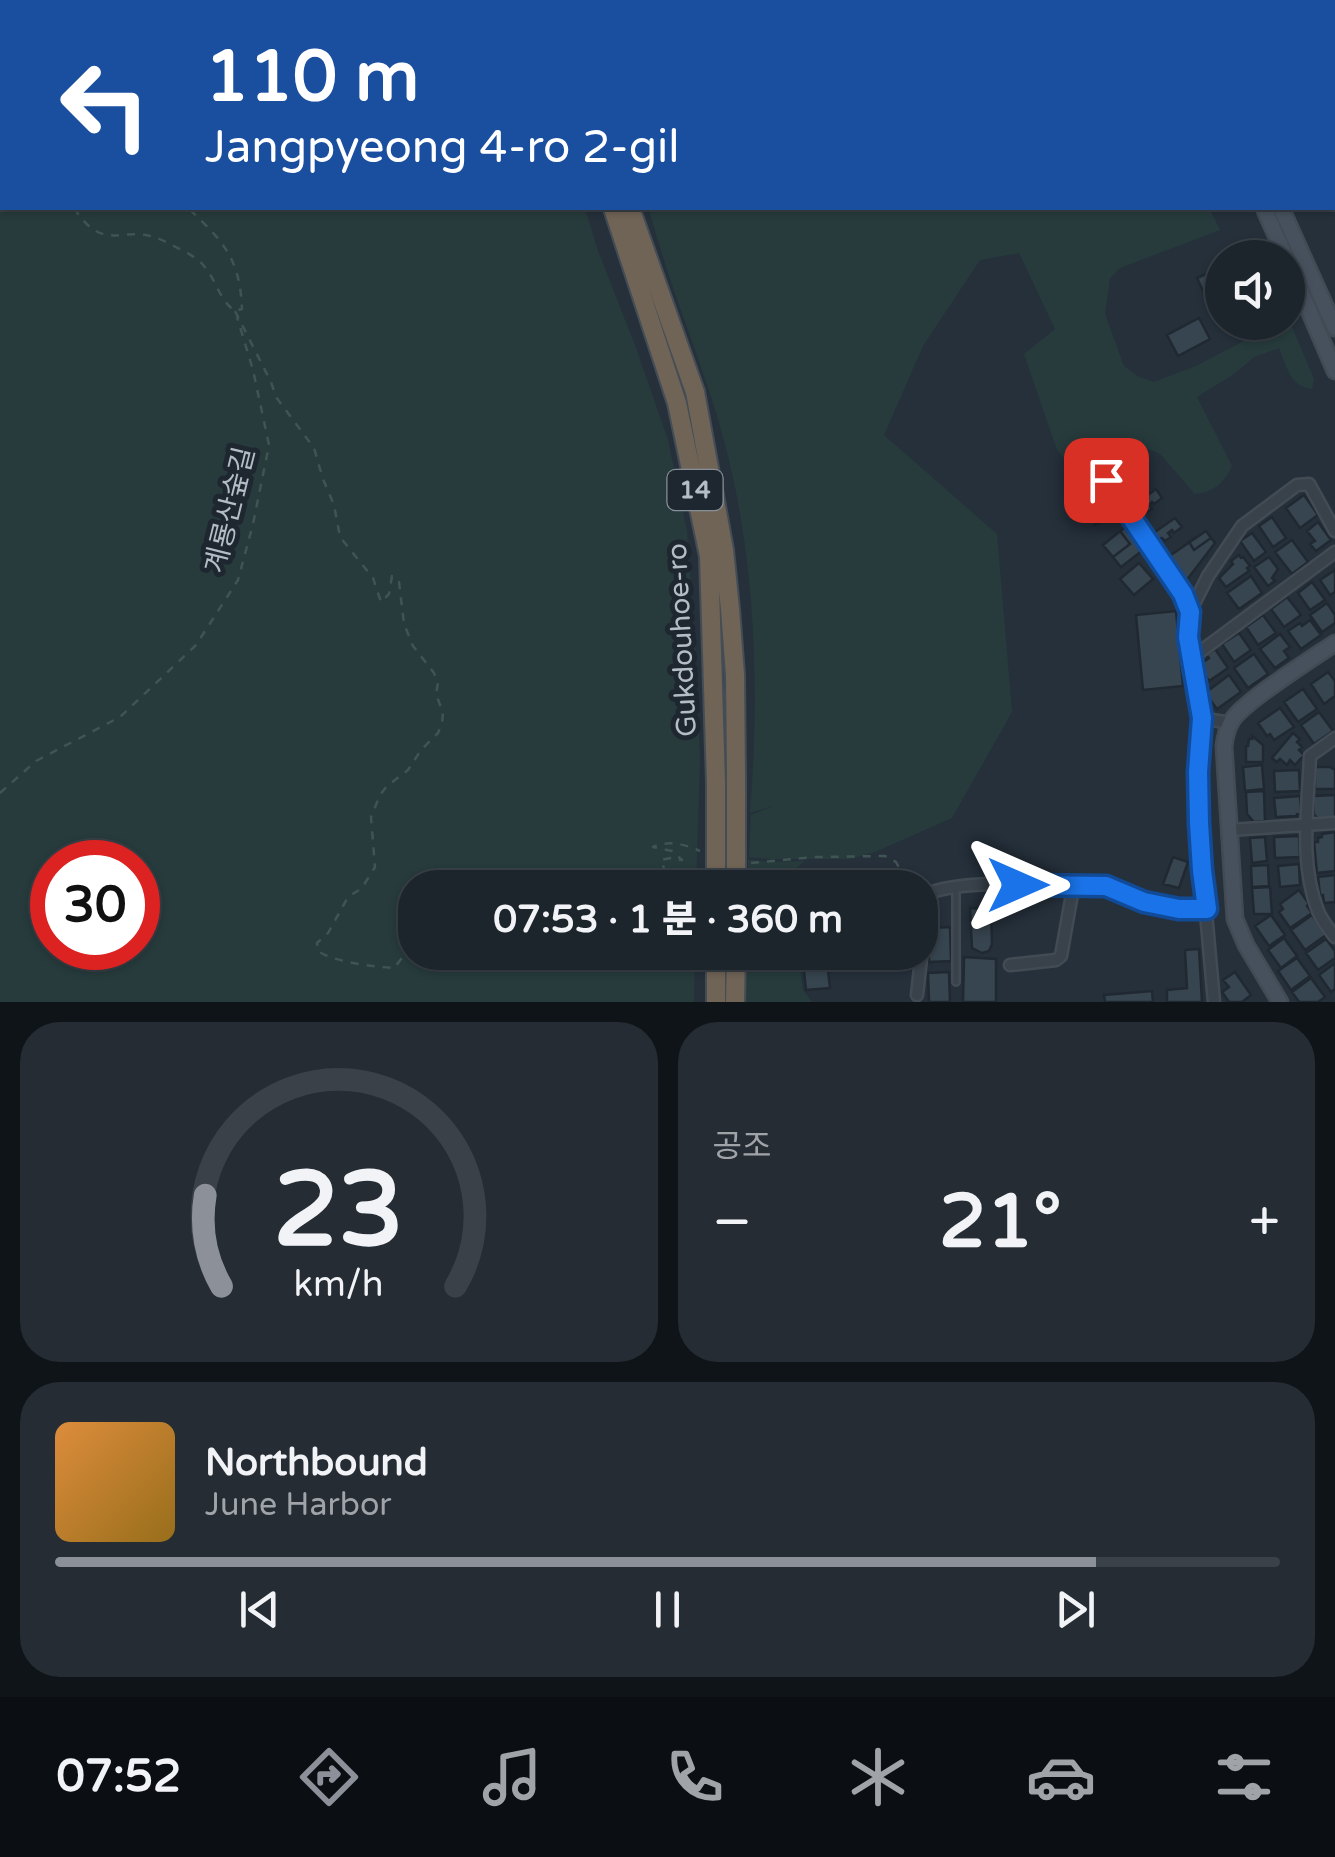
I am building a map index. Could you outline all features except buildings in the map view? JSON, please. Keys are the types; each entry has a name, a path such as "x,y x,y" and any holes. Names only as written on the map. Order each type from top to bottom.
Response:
{"highway":[{"name":"Gukdouhoe-ro","path":"614,210 678,403 709,556 716,864"},
{"name":"Gukdouhoe-ro","path":"631,210 695,392 726,569 735,674 736,866"},
{"name":"14","path":"716,864 716,870"},
{"path":"716,970 716,1002"},
{"path":"735,1002 736,970"}],"street":[{"path":"1265,210 1278,240"},
{"path":"1282,210 1335,328"},
{"path":"1305,301 1335,370"},
{"path":"1106,480 1183,594 1190,612"},
{"path":"1214,1002 1199,823 1202,718 1188,637 1190,612 1208,576 1242,526 1297,485 1312,485 1335,531"},
{"path":"1192,657 1335,552"},
{"path":"1280,1002 1235,919 1224,746 1230,723 1259,696 1335,643"},
{"path":"1202,718 1230,723"},
{"path":"1335,738 1310,756 1308,825 1308,879 1319,915 1335,937"},
{"path":"1230,830 1335,823"},
{"path":"938,889 994,885 1106,886 1144,902 1179,909 1207,909"},
{"path":"1010,965 1056,960 1061,956 1072,894 1082,885"},
{"path":"917,995 920,970"}],"lane":[{"path":"956,888 956,982"}],"path":[{"path":"76,210 101,234 141,232 202,263 222,298 235,311 276,397 314,448 334,505 340,537 372,578 381,602 389,594 392,576 399,582 404,624 413,646 438,683 436,694 443,713 442,723 408,770 380,796 371,817 375,867 362,888 348,897 328,933 317,943 318,952 327,958 394,968 398,963"},
{"path":"190,210 222,242 232,258 242,309 235,311"},
{"name":"계룡산숲길","path":"0,793 36,762 120,717 196,645 238,580 269,445 235,311"},
{"path":"664,870 660,860 682,860 672,850 653,846 662,842 690,846 716,864"},
{"path":"736,866 814,857 886,856 900,870"}],"green space":[{"path":"0,210 586,210 668,440 687,531 700,761 697,870 398,870 398,970 695,970 694,1002 0,1002"},
{"path":"649,210 1210,210 1220,230 1120,268 1110,278 1105,314 1124,366 1154,382 1246,340 1298,340 1314,379 1312,389 1298,384 1279,348 1254,357 1197,397 1232,466 1222,482 1208,491 1195,494 1160,454 1131,442 1105,454 1092,468 1077,466 1057,450 1024,354 1055,329 1019,253 980,260 923,346 884,435 997,534 1012,712 952,818 850,859 749,857 751,815 773,806 750,813 755,718 748,574 733,479 716,413"},
{"path":"748,860 804,861 795,870 748,870"},
{"path":"746,970 800,970 803,990 812,1002 745,1002"}],"route":[{"path":"1018,885 1092,884 1144,902 1179,909 1207,909 1199,823 1202,718 1188,637 1190,612 1183,594 1106,480"}]}
